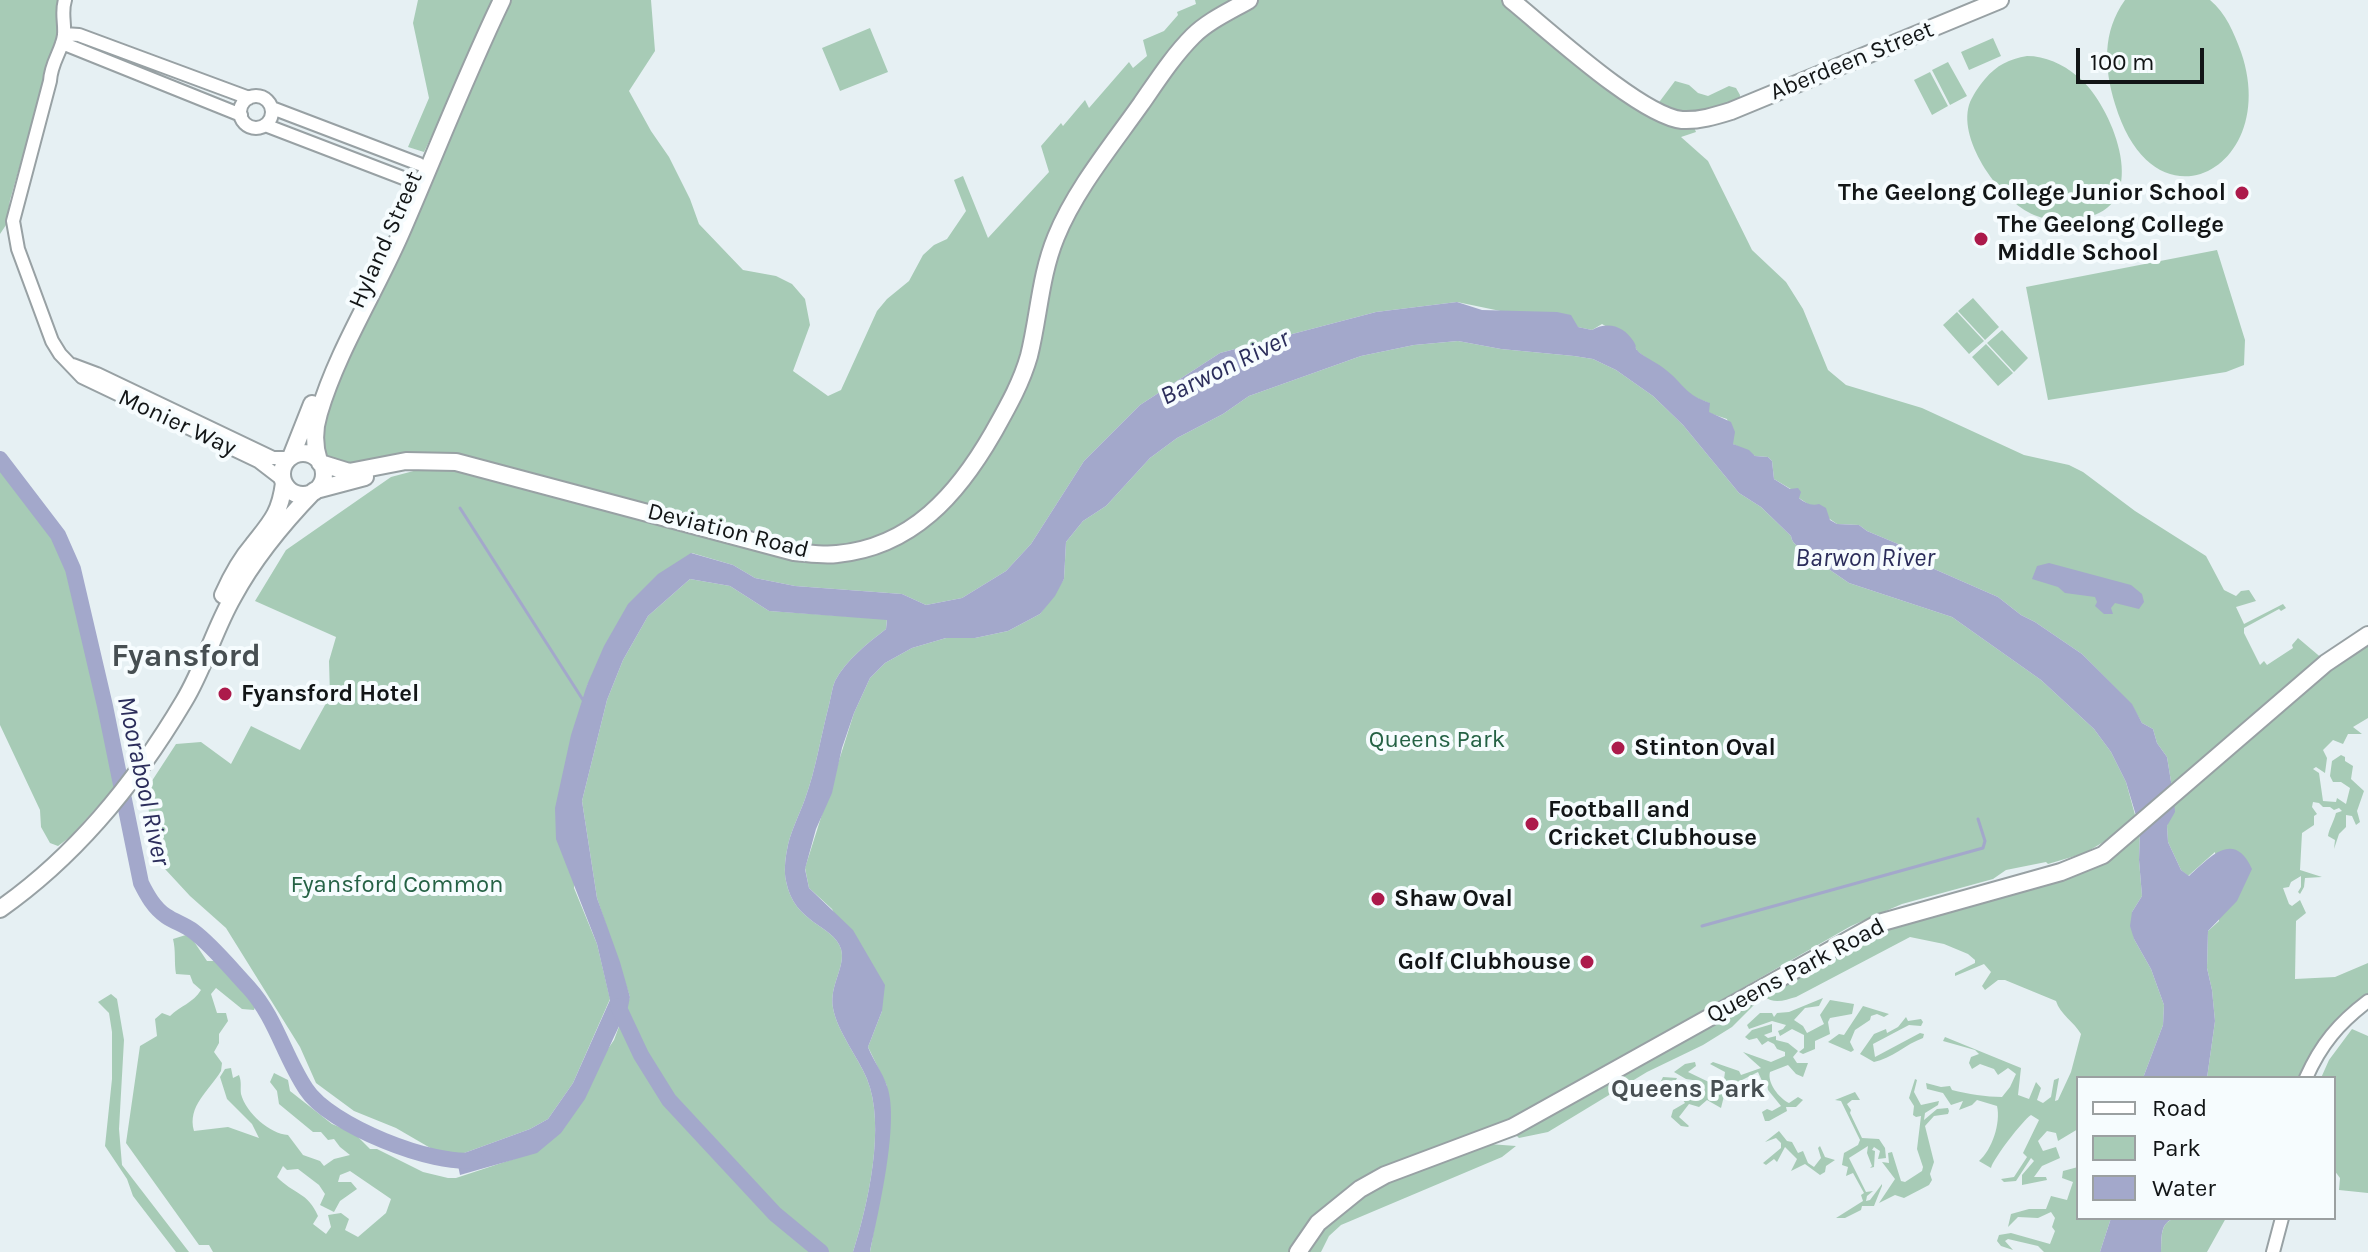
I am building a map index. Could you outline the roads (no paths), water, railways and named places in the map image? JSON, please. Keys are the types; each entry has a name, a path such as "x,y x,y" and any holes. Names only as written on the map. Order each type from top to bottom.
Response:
{"main road":[{"name":"Hyland Street","path":"320,462 315,441 319,413 400,236 418,174 502,0"},
{"name":"Deviation Road","path":"320,462 349,472 398,461 456,462 794,552 834,555 892,540 910,531 931,514 966,477 1018,388 1029,355 1042,277 1057,235 1083,189 1183,46 1207,24 1249,0"},
{"name":"Aberdeen Street","path":"1511,0 1626,93 1680,120 1697,119 1749,104 2000,0"},
{"name":"Hyland Street","path":"290,458 465,64 489,26"},
{"path":"0,909 50,871 90,831 129,784 180,700 244,557 274,519 280,505 283,468 290,458 309,454 320,462 323,478 229,593"},
{"name":"Deviation Road","path":"315,490 429,462"},
{"path":"284,482 298,494 315,490"},
{"name":"Queens Park Road","path":"1298,1252 1318,1223 1360,1189 1385,1175 1513,1127 1879,923 2061,872 2095,859 2205,770 2326,663 2368,635"}],"street":[{"name":"Monier Way","path":"65,0 62,10 67,39 50,81 16,208 14,234 49,335 57,351 70,365 97,374 161,410 273,458 290,458"},
{"path":"67,39 249,98 264,98 272,108 418,174"},
{"path":"67,39 241,115 252,127 265,125 418,174"},
{"path":"241,115 242,105 249,98"},
{"path":"265,125 272,108"},
{"name":"Monier Way","path":"161,410 264,465 284,482"},
{"path":"2307,1076 2322,1045 2344,1020 2363,1005"},
{"path":"2273,1252 2281,1220"}],"water":[{"name":"Barwon River","path":"1457,302 1482,310 1557,312 1571,315 1578,327 1592,330 1610,326 1621,329 1640,353 1672,375 1690,393 1710,403 1709,412 1731,422 1735,432 1733,444 1755,456 1768,457 1772,461 1774,479 1790,489 1798,488 1801,500 1826,508 1830,520 1837,524 1859,525 1898,544 1925,565 1998,597 2082,654 2132,704 2142,723 2153,729 2157,743 2167,757 2175,812 2167,826 2168,842 2181,870 2189,876 2214,855 2230,849 2245,857 2252,869 2237,901 2208,931 2207,968 2215,1021 2207,1076 2144,1076 2163,1025 2164,1005 2130,926 2132,912 2142,896 2140,829 2126,782 2111,752 2094,729 2041,680 1952,617 1849,583 1811,557 1806,548 1794,543 1791,536 1761,507 1739,493 1683,425 1653,396 1616,370 1593,359 1458,341 1414,345 1361,356 1249,396 1223,414 1177,438 1150,458 1106,506 1083,521 1066,542 1064,579 1040,614 1008,631 975,638 946,638 912,648 885,663 870,678 842,748 832,793 816,829 805,869 809,888 853,930 885,985 882,1011 868,1047 887,1086 891,1122 870,1252 853,1252 873,1165 875,1119 867,1079 833,1008 841,949 831,934 797,906 790,895 785,866 790,837 812,776 835,681 851,659 886,629 887,620 769,611 730,586 690,579 648,616 623,660 607,700 582,801 597,898 630,997 628,1007 585,1099 561,1133 537,1153 460,1175 456,1156 530,1129 548,1119 573,1083 610,1000 597,944 556,839 555,808 571,735 604,646 628,604 658,574 691,553 733,565 755,578 795,586 902,594 926,605 962,598 1006,571 1031,544 1084,461 1140,405 1220,353 1376,312"},
{"path":"2049,563 2131,585 2142,594 2144,602 2139,609 2115,603 2111,608 2113,614 2104,614 2095,606 2095,597 2065,593 2058,587 2032,579 2037,566"},
{"path":"2110,1220 2171,1220 2164,1227 2161,1252 2100,1252"}],"waterway":[{"name":"Moorabool River","path":"0,459 58,535 73,569 141,883 151,901 166,916 201,937 249,988 266,1012 298,1076 318,1103 384,1141 435,1157 476,1160"},
{"path":"460,508 583,700"},
{"path":"1702,926 1983,848 1985,841 1978,819"},
{"path":"618,1006 641,1055 669,1100 775,1214 821,1252"}],"place":[{"name":"The Geelong College Junior School","path":"2242,193"},
{"name":"The Geelong College Middle School","path":"1981,239"},
{"name":"Fyansford Hotel","path":"225,694"},
{"name":"Stinton Oval","path":"1618,748"},
{"name":"Football and Cricket Clubhouse","path":"1532,824"},
{"name":"Shaw Oval","path":"1378,899"},
{"name":"Golf Clubhouse","path":"1587,962"}],"district":[{"name":"Fyansford","path":"186,657"},
{"name":"Queens Park","path":"1688,1090"}],"park label":[{"name":"Fyansford Common","path":"397,885"}]}
